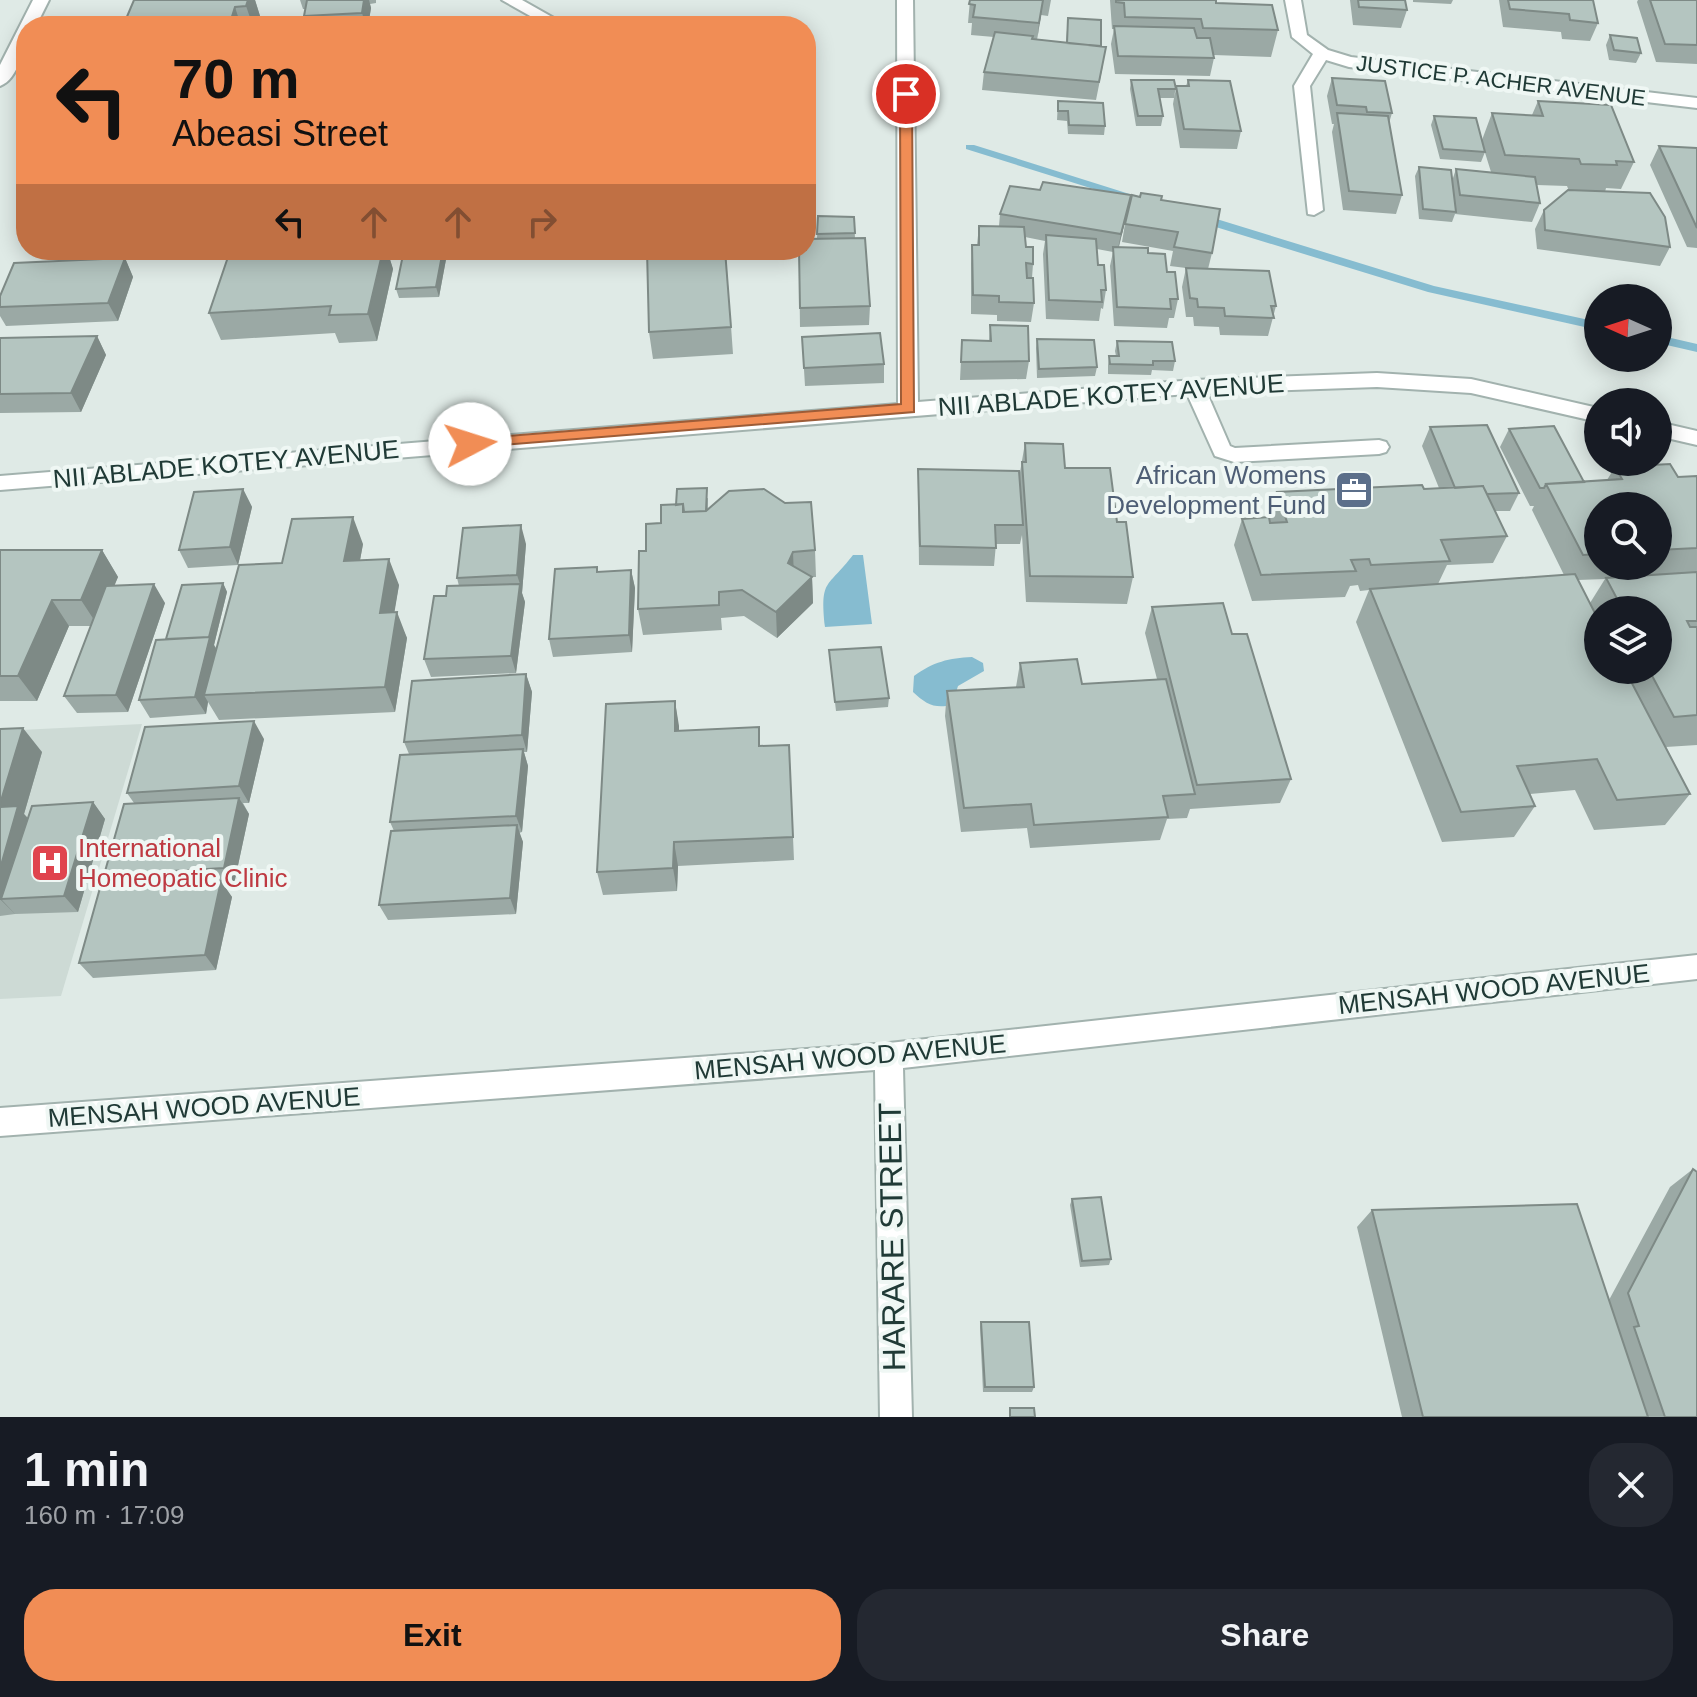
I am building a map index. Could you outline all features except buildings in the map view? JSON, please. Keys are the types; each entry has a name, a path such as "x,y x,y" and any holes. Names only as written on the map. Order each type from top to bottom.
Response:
{"street":[{"path":"510,0 541,16"},
{"path":"905,0 908,408"},
{"name":"JUSTICE P. ACHER AVENUE","path":"1293,0 1300,37 1322,53 1349,62 1697,103"},
{"path":"0,81 16,50"},
{"path":"1314,210 1302,86 1322,53"},
{"name":"NII ABLADE KOTEY AVENUE","path":"0,483 1194,387 1377,380 1471,386 1584,412"},
{"path":"1194,387 1216,443 1222,451 1234,455 1379,447"},
{"path":"1672,432 1697,438"},
{"name":"MENSAH WOOD AVENUE","path":"0,1122 889,1056 1697,967"},
{"name":"HARARE STREET","path":"889,1056 896,1417"}],"shaded area":[{"name":"International Homeopatic Clinic","path":"142,724 61,996 0,999 0,731"}],"water":[{"path":"853,555 863,555 872,624 825,627 827,585"},
{"path":"972,657 983,663 984,671 958,686 952,705 931,704 913,692 914,676 921,671 956,658"}],"waterway":[{"path":"970,147 1152,203"},
{"path":"1197,217 1432,289 1584,323"},
{"path":"1672,342 1697,348"}],"place":[{"name":"African Womens Development Fund","path":"1354,490"},
{"name":"International Homeopatic Clinic","path":"50,863"}],"route":[{"path":"470,444 908,408 906,94"}]}
